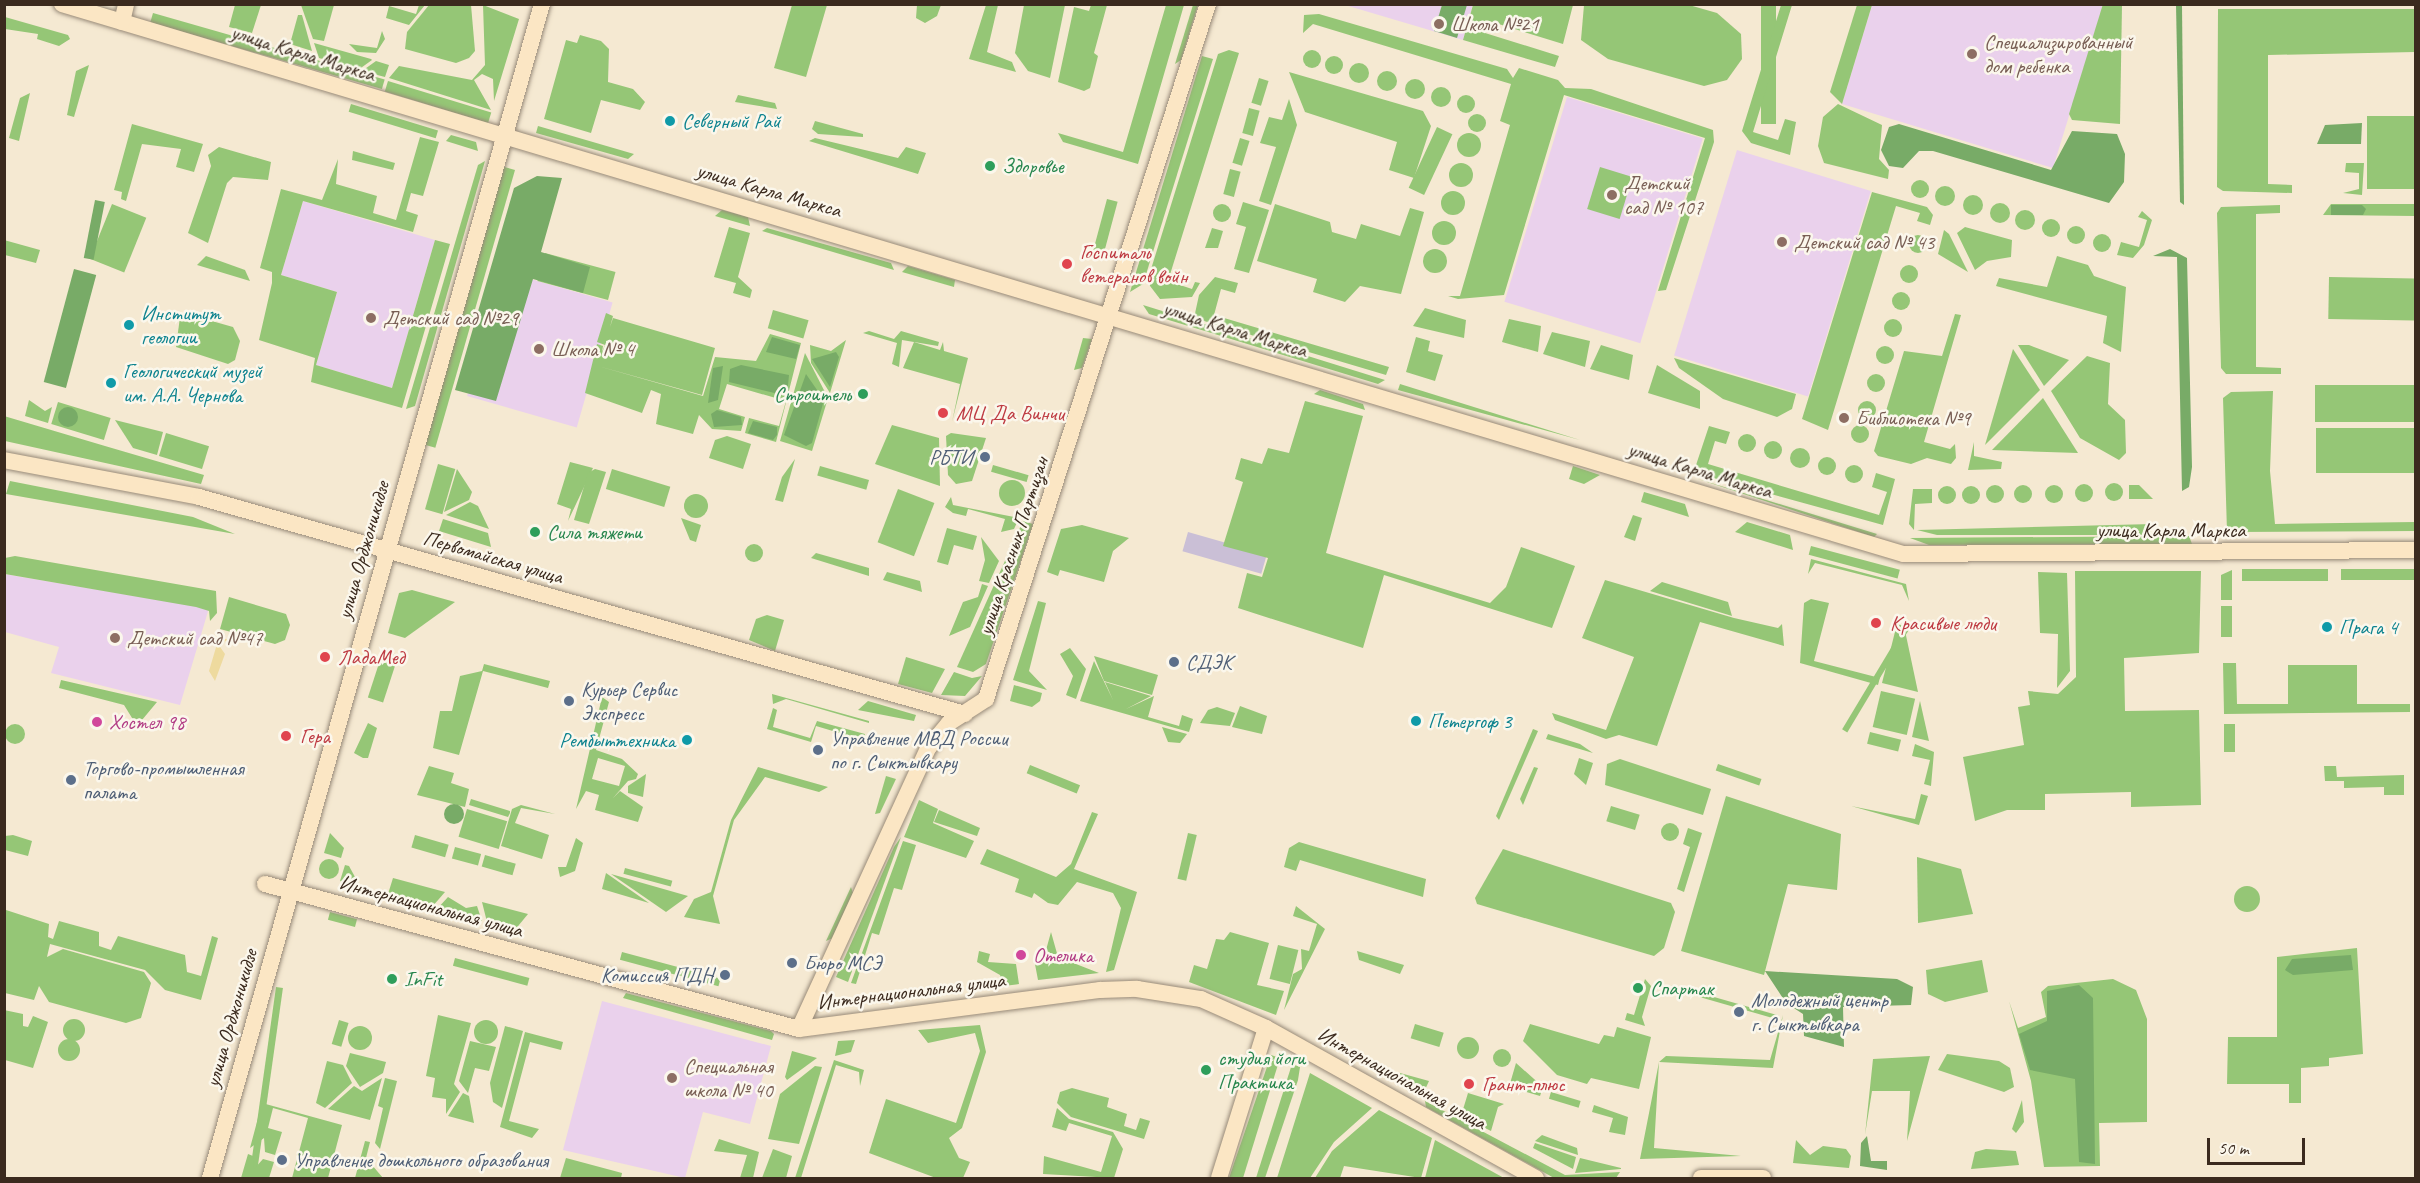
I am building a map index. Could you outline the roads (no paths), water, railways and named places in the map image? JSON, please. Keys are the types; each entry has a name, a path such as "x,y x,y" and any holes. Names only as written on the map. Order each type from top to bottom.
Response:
{"street":[{"name":"улица Карла Маркса","path":"62,4 504,137 1112,314 1904,554 2415,550"},
{"path":"122,22 126,4"},
{"name":"улица Орджоникидзе","path":"210,1179 542,4"},
{"name":"улица Красных Партизан","path":"799,1029 929,747 949,723 986,699 1112,314 1208,4"},
{"name":"Первомайская улица","path":"4,460 199,497 965,714"},
{"name":"Интернациональная улица","path":"265,884 799,1029 1137,989 1201,999 1266,1028 1536,1179"},
{"path":"1219,1179 1266,1028"},
{"path":"1701,1179 1763,1179"}],"place":[{"name":"Школа №21","path":"1439,24"},
{"name":"Специализированный дом ребенка","path":"1972,54"},
{"name":"Северный Рай","path":"670,121"},
{"name":"Здоровье","path":"990,166"},
{"name":"Детский сад № 107","path":"1612,195"},
{"name":"Детский сад № 43","path":"1782,242"},
{"name":"Госпиталь ветеранов войн","path":"1067,264"},
{"name":"Детский сад №29","path":"371,318"},
{"name":"Институт геологии","path":"129,325"},
{"name":"Школа № 4","path":"539,349"},
{"name":"Геологический музей им. А.А. Чернова","path":"111,383"},
{"name":"Строитель","path":"863,394"},
{"name":"МЦ Да Винчи","path":"943,413"},
{"name":"Библиотека №9","path":"1844,418"},
{"name":"РБТИ","path":"985,457"},
{"name":"Сила тяжети","path":"535,532"},
{"name":"Красивые люди","path":"1876,623"},
{"name":"Прага 4","path":"2327,627"},
{"name":"Детский сад №47","path":"115,638"},
{"name":"ЛадаМед","path":"325,657"},
{"name":"СДЭК","path":"1174,662"},
{"name":"Курьер Сервис Экспресс","path":"569,701"},
{"name":"Петергоф 3","path":"1416,721"},
{"name":"Хостел 98","path":"97,722"},
{"name":"Гера","path":"286,736"},
{"name":"Рембыттехника","path":"687,740"},
{"name":"Управление МВД России по г. Сыктывкару","path":"818,750"},
{"name":"Торгово-промышленная палата","path":"71,780"},
{"name":"Отелика","path":"1021,955"},
{"name":"Бюро МСЭ","path":"792,963"},
{"name":"Комиссия ПДН","path":"725,975"},
{"name":"InFit","path":"392,979"},
{"name":"Спартак","path":"1638,988"},
{"name":"Молодежный центр г. Сыктывкара","path":"1739,1012"},
{"name":"студия йоги Практика","path":"1206,1070"},
{"name":"Специальная школа № 40","path":"672,1078"},
{"name":"Грант-плюс","path":"1469,1084"},
{"name":"Управление дошкольного образования","path":"282,1160"}]}
